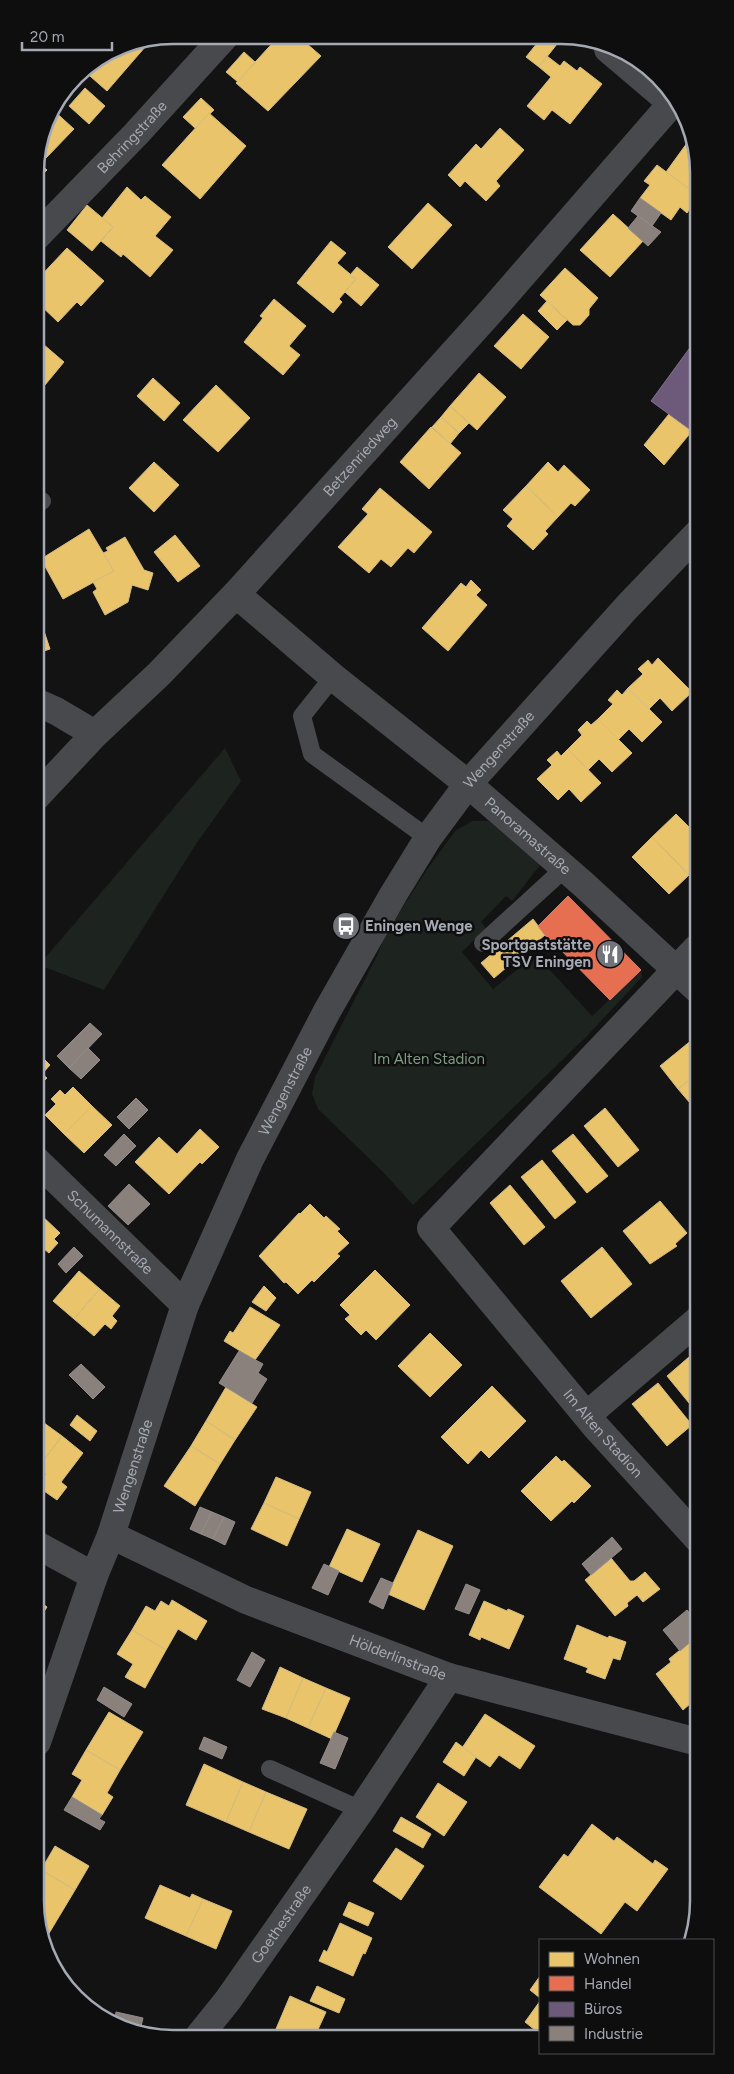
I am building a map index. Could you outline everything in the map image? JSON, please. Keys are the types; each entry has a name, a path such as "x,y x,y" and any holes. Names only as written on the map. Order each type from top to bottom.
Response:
{"street":[{"name":"Behringstraße","path":"44,229 136,134 218,44"},
{"path":"619,58 665,97"},
{"name":"Betzenriedweg","path":"44,788 95,734 159,674 236,594 492,310 671,106"},
{"name":"Wengenstraße","path":"44,1724 94,1576 112,1535 185,1305 250,1159 289,1082 368,937 428,838 468,784 627,607 690,541"},
{"name":"Panoramastraße","path":"236,594 333,678 468,784 565,868 690,982"},
{"path":"44,706 95,734"},
{"name":"Im Alten Stadion","path":"690,955 431,1228 587,1415 690,1530"},
{"name":"Schumannstraße","path":"44,1168 185,1305"},
{"path":"587,1415 690,1327"},
{"name":"Hölderlinstraße","path":"112,1535 246,1600 449,1677 690,1740"},
{"path":"44,1549 94,1576"},
{"name":"Goethestraße","path":"204,2030 228,2000 361,1810 449,1677"}],"lane":[{"path":"333,678 302,716 312,754 428,838"},
{"path":"483,943 565,868"},
{"path":"270,1769 361,1810"}],"green space":[{"path":"225,748 241,781 196,844 104,990 44,967 44,959"},
{"name":"Im Alten Stadion","path":"472,821 489,821 541,864 512,901 506,896 481,922 486,928 462,952 493,989 534,956 538,957 592,1016 641,970 642,977 587,1036 413,1205 385,1174 318,1109 312,1094 315,1077 377,956 387,932 426,871 455,831"}],"building: Wohnen":[{"path":"272,44 307,44 321,56 268,111 236,83"},
{"path":"536,44 557,44 539,67 526,57"},
{"path":"145,47 107,91 89,75 108,61"},
{"path":"244,52 255,62 238,82 226,72"},
{"path":"547,56 560,66 564,61 577,71 580,67 602,84 570,124 552,110 544,120 527,106 551,77 539,67"},
{"path":"85,88 105,106 89,124 69,106"},
{"path":"201,98 214,110 195,128 183,117"},
{"path":"209,113 246,146 200,199 162,165"},
{"path":"58,115 74,129 46,158 48,140"},
{"path":"500,128 524,150 496,181 500,186 486,201 465,181 460,187 448,175 476,144 481,149"},
{"path":"687,143 690,190 666,172"},
{"path":"657,165 690,190 690,209 687,213 680,207 671,220 640,198 650,185 644,181"},
{"path":"127,187 141,200 145,196 171,217 155,236 173,250 150,277 123,254 121,257 101,241 113,227 102,218"},
{"path":"428,203 452,225 412,269 388,247"},
{"path":"87,205 113,227 92,251 67,230"},
{"path":"613,214 643,241 610,277 580,250"},
{"path":"331,241 346,253 337,263 356,279 339,299 342,302 333,313 297,283"},
{"path":"67,248 104,281 81,306 77,302 58,322 44,309 44,272"},
{"path":"357,267 379,285 361,306 345,292 356,279 350,275"},
{"path":"565,268 598,298 589,309 589,315 580,325 573,325 540,295"},
{"path":"274,299 306,326 289,346 300,355 283,375 244,342 263,318 260,316"},
{"path":"547,301 567,320 557,330 538,311"},
{"path":"523,314 549,337 521,369 494,346"},
{"path":"44,345 64,362 44,386"},
{"path":"479,373 506,397 477,430 450,406"},
{"path":"153,378 180,403 164,421 137,396"},
{"path":"216,385 250,418 218,452 183,420"},
{"path":"450,406 469,423 459,433 441,417"},
{"path":"669,414 690,430 690,433 664,465 644,445"},
{"path":"441,417 459,433 450,444 432,427"},
{"path":"431,427 461,453 429,489 400,462"},
{"path":"154,462 179,485 154,512 129,488"},
{"path":"548,462 558,472 564,465 590,490 575,506 571,503 558,517 526,486"},
{"path":"526,486 558,517 545,531 548,534 533,550 507,526 513,519 503,510"},
{"path":"380,488 432,532 414,553 408,548 391,567 381,559 369,573 338,547 368,514 362,509"},
{"path":"89,529 114,571 63,599 44,564 44,557"},
{"path":"175,535 200,566 178,582 154,552"},
{"path":"125,537 144,570 153,573 148,590 132,585 128,602 105,615 93,592 97,589 93,582 114,571 103,553 108,551 106,548"},
{"path":"471,580 481,590 476,595 487,605 448,651 422,628 461,583 466,587"},
{"path":"44,631 50,649 44,651"},
{"path":"658,658 690,690 690,694 672,711 660,698 649,709 628,688 643,674 638,669 648,660 652,665"},
{"path":"628,688 662,722 642,742 629,729 618,740 598,719 613,704 608,700 617,690 622,695"},
{"path":"598,719 632,753 612,772 599,759 588,770 568,749 582,735 578,730 587,721 591,725"},
{"path":"568,749 601,783 581,802 569,789 558,800 537,779 552,765 547,760 557,751 561,756"},
{"path":"676,814 690,828 689,875 652,837"},
{"path":"652,837 689,875 669,894 632,857"},
{"path":"533,919 545,935 494,978 481,963"},
{"path":"690,1042 690,1079 678,1089 660,1066"},
{"path":"44,1059 50,1065 44,1072"},
{"path":"690,1079 690,1103 678,1089"},
{"path":"73,1087 92,1106 64,1134 45,1115 56,1104 51,1099 60,1090 65,1095"},
{"path":"92,1106 112,1125 84,1153 64,1134"},
{"path":"605,1108 639,1150 618,1167 584,1126"},
{"path":"200,1129 219,1147 202,1164 200,1162 169,1194 135,1162 159,1137 177,1154"},
{"path":"573,1134 608,1176 587,1193 552,1151"},
{"path":"542,1160 576,1202 555,1219 521,1177"},
{"path":"510,1185 545,1227 524,1245 490,1203"},
{"path":"660,1201 687,1233 675,1244 677,1246 650,1264 623,1231"},
{"path":"310,1204 324,1218 326,1216 340,1229 337,1231 349,1243 337,1254 340,1256 314,1282 312,1280 298,1294 286,1282 284,1283 259,1256 299,1213"},
{"path":"44,1218 60,1233 54,1239 58,1243 49,1253 44,1249"},
{"path":"602,1247 632,1284 591,1318 561,1281"},
{"path":"375,1270 410,1305 376,1340 366,1330 361,1335 345,1319 350,1315 340,1305"},
{"path":"79,1271 100,1289 74,1319 53,1301"},
{"path":"264,1286 276,1298 266,1311 252,1302"},
{"path":"100,1289 120,1306 112,1316 117,1321 111,1329 105,1324 94,1336 74,1319"},
{"path":"250,1307 280,1325 255,1360 224,1341 230,1331 233,1333"},
{"path":"430,1333 462,1365 430,1397 398,1366"},
{"path":"689,1357 690,1404 667,1376"},
{"path":"658,1383 690,1423 690,1427 667,1446 632,1404"},
{"path":"492,1386 526,1421 489,1458 481,1450 468,1464 441,1437"},
{"path":"226,1387 257,1407 235,1440 206,1421"},
{"path":"77,1415 97,1431 90,1441 70,1425"},
{"path":"206,1421 235,1440 220,1464 191,1446"},
{"path":"44,1423 62,1436 44,1460"},
{"path":"62,1436 83,1453 61,1482 67,1487 57,1500 44,1491 44,1477 46,1474 44,1472 44,1460"},
{"path":"191,1446 220,1464 195,1506 164,1486"},
{"path":"556,1456 562,1462 564,1460 591,1486 574,1503 572,1501 551,1521 521,1491"},
{"path":"276,1477 311,1492 299,1519 264,1503"},
{"path":"264,1503 299,1519 287,1546 251,1529"},
{"path":"347,1529 380,1544 362,1582 329,1567"},
{"path":"418,1530 453,1546 424,1610 388,1594"},
{"path":"611,1558 630,1581 634,1581 645,1572 660,1589 643,1602 637,1595 627,1603 628,1606 615,1616 585,1580"},
{"path":"172,1600 207,1621 196,1640 178,1629 166,1650 132,1630 146,1606 155,1611 161,1601 169,1606"},
{"path":"484,1601 524,1616 509,1649 481,1637 480,1640 469,1635"},
{"path":"577,1625 608,1638 609,1636 626,1642 620,1660 613,1658 605,1679 586,1672 588,1668 564,1659"},
{"path":"132,1630 166,1650 145,1688 125,1677 133,1664 117,1654"},
{"path":"690,1642 690,1704 683,1710 656,1674 671,1662 669,1659"},
{"path":"280,1667 303,1678 286,1718 262,1709"},
{"path":"303,1678 326,1688 308,1728 286,1718"},
{"path":"326,1688 350,1698 332,1739 308,1728"},
{"path":"109,1712 143,1732 120,1770 86,1750"},
{"path":"485,1714 535,1746 520,1769 499,1755 490,1767 462,1748"},
{"path":"456,1742 476,1757 464,1776 443,1762"},
{"path":"86,1750 120,1770 107,1793 113,1797 102,1815 72,1797 82,1780 72,1774"},
{"path":"204,1764 243,1782 226,1822 186,1805"},
{"path":"243,1782 266,1792 249,1832 226,1822"},
{"path":"438,1783 467,1802 444,1836 416,1817"},
{"path":"266,1792 307,1809 289,1849 249,1832"},
{"path":"401,1817 431,1834 423,1848 393,1831"},
{"path":"592,1824 614,1841 617,1837 653,1864 655,1860 668,1869 637,1911 625,1902 601,1934 539,1887 564,1854 568,1857"},
{"path":"55,1846 89,1866 75,1890 44,1872 44,1865"},
{"path":"396,1848 424,1866 401,1900 373,1881"},
{"path":"44,1872 75,1890 48,1934 45,1918"},
{"path":"160,1885 190,1898 192,1894 203,1899 186,1936 145,1918"},
{"path":"203,1899 232,1911 216,1949 186,1936"},
{"path":"349,1902 374,1913 368,1926 343,1915"},
{"path":"340,1923 372,1938 353,1976 319,1961 324,1950 327,1952"},
{"path":"539,1977 539,1997 530,1990"},
{"path":"317,1986 345,1999 339,2013 310,2001"},
{"path":"290,1996 326,2012 318,2030 276,2030"},
{"path":"539,2002 539,2030 535,2030 525,2022"}],"building: Handel":[{"path":"568,896 641,970 610,1000 554,943 552,944 538,926"}],"building: Büros":[{"path":"690,348 690,430 651,401"}],"building: Industrie":[{"path":"640,198 661,213 652,226 631,211"},
{"path":"638,216 661,232 648,246 628,228"},
{"path":"90,1023 102,1034 69,1068 57,1056"},
{"path":"88,1048 100,1060 81,1079 69,1068"},
{"path":"136,1098 148,1110 129,1129 117,1117"},
{"path":"124,1134 136,1146 116,1166 104,1155"},
{"path":"129,1184 150,1204 128,1225 108,1206"},
{"path":"74,1247 83,1256 66,1273 58,1264"},
{"path":"239,1351 263,1364 258,1373 267,1379 252,1403 219,1383"},
{"path":"81,1364 105,1387 93,1399 69,1375"},
{"path":"200,1507 212,1512 201,1534 190,1529"},
{"path":"212,1512 224,1517 213,1539 201,1534"},
{"path":"224,1517 235,1522 225,1545 213,1539"},
{"path":"612,1537 622,1549 591,1575 582,1564"},
{"path":"324,1564 339,1571 328,1595 312,1588"},
{"path":"381,1578 393,1583 383,1609 369,1602"},
{"path":"466,1584 480,1590 469,1614 455,1609"},
{"path":"687,1610 690,1614 690,1642 680,1651 663,1630"},
{"path":"252,1652 265,1660 250,1687 237,1680"},
{"path":"104,1687 132,1704 124,1717 97,1700"},
{"path":"334,1732 348,1738 335,1769 320,1763"},
{"path":"204,1737 227,1747 222,1759 199,1749"},
{"path":"72,1797 102,1815 99,1819 105,1822 100,1830 64,1810"},
{"path":"116,2012 143,2018 141,2026 115,2017"}],"place":[{"name":"Eningen Wenge","path":"346,926"},
{"name":"Sportgaststätte TSV Eningen","path":"610,954"}]}
